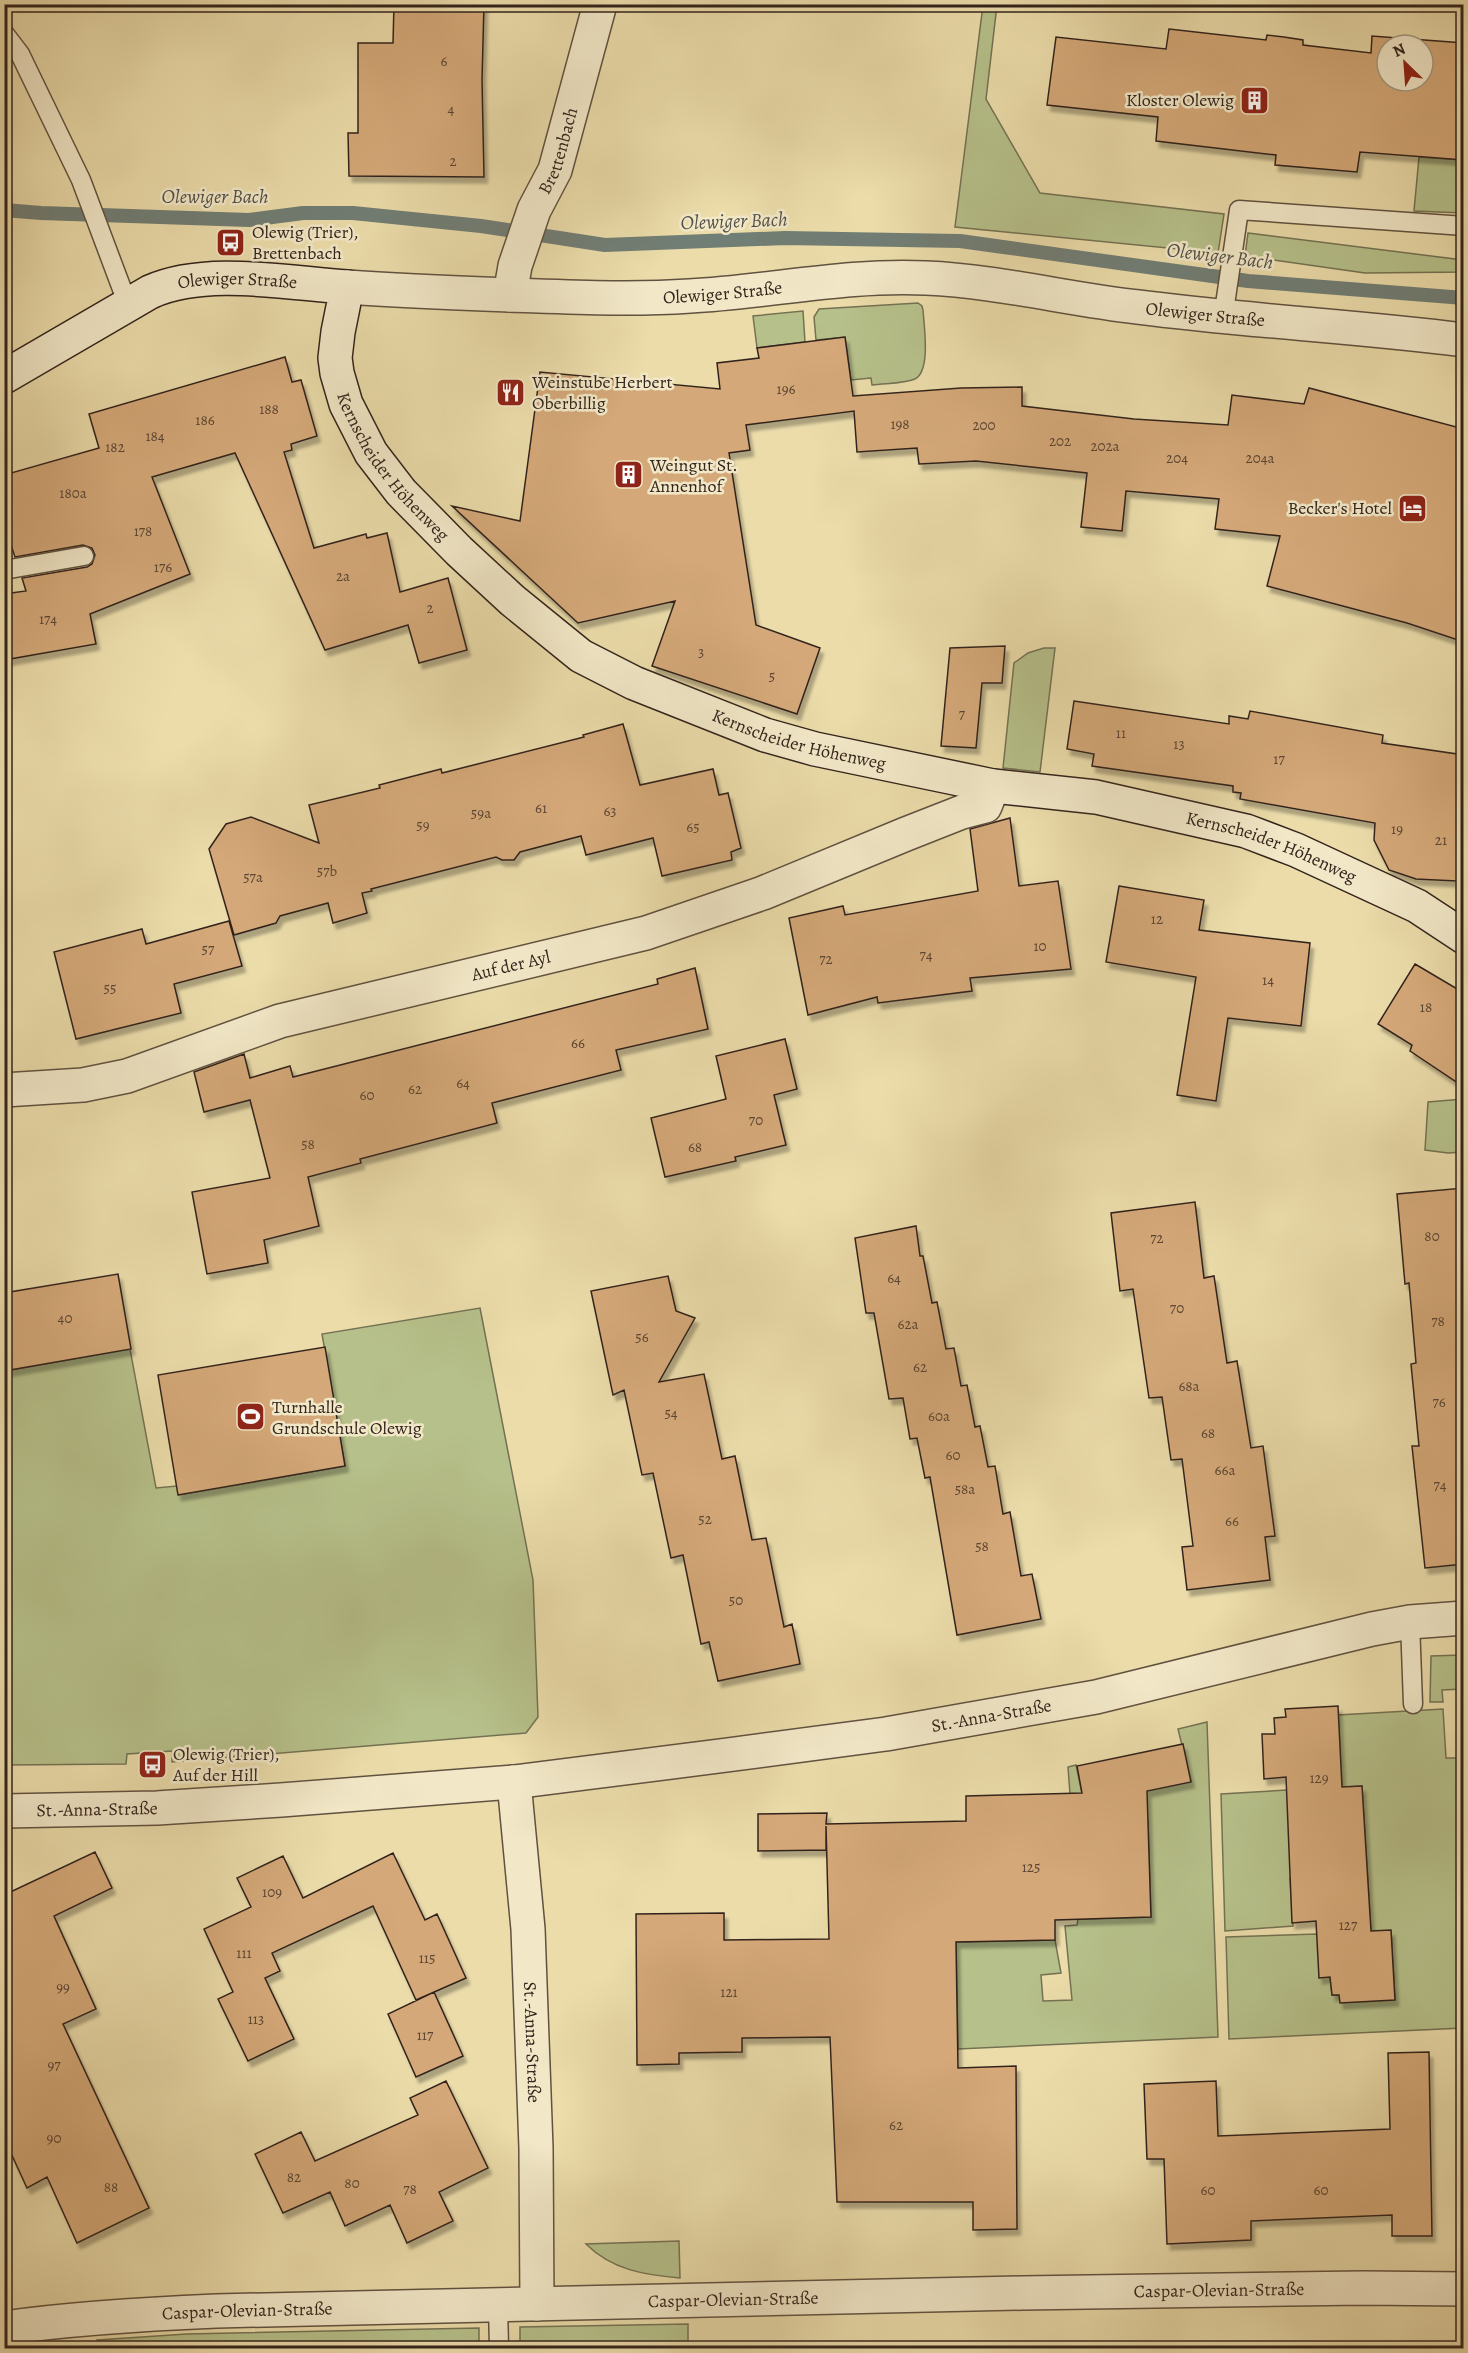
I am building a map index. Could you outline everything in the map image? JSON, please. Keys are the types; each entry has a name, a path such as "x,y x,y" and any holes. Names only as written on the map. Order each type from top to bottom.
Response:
{"street":[{"name":"Brettenbach","path":"510,295 519,254 534,210 555,170 600,4"},
{"name":"Olewiger Straße","path":"4,377 162,286 194,279 242,280 428,293 581,299 672,297 854,280 926,278 1010,287 1134,307 1225,305 1371,330 1464,340"},
{"name":"Kernscheider Höhenweg","path":"346,287 338,332 337,373 346,404 359,434 401,492 459,551 545,629 581,656 634,683 765,735 815,749 993,786 1096,797 1246,831 1305,854 1416,906 1464,936"},
{"name":"Auf der Ayl","path":"4,1090 83,1085 127,1076 280,1021 646,933 763,893 900,836 962,812 985,806 993,786"},
{"name":"St.-Anna-Straße","path":"4,1811 157,1808 514,1782 886,1734 1096,1697 1372,1629 1410,1622 1464,1618"},
{"name":"St.-Anna-Straße","path":"514,1782 530,1974 537,2148 537,2304"},
{"name":"Caspar-Olevian-Straße","path":"4,2328 57,2320 136,2314 1022,2294 1364,2288 1464,2289"}],"lane":[{"path":"4,33 20,54 81,180 128,305"},
{"path":"1225,305 1239,210 1464,226"},
{"path":"4,570 84,556"},
{"path":"1410,1622 1413,1704"},
{"path":"498,2306 499,2349"}],"green space":[{"path":"983,5 997,5 986,99 1040,193 1224,214 1218,253 955,227"},
{"path":"1419,157 1463,160 1463,213 1414,211"},
{"path":"1248,233 1463,260 1463,272 1365,273 1245,256"},
{"path":"918,303 923,310 925,358 920,374 910,381 872,385 871,378 851,380 845,337 816,340 814,317 819,309"},
{"path":"803,311 805,342 757,348 753,316"},
{"path":"1044,648 1055,648 1040,772 1003,768 1014,663 1028,653"},
{"path":"1463,1099 1463,1152 1425,1150 1428,1102"},
{"path":"480,1308 533,1580 538,1717 526,1733 172,1762 172,1751 127,1754 126,1764 5,1765 5,1371 130,1349 156,1488 177,1486 179,1495 345,1466 322,1334"},
{"path":"1463,1655 1463,1689 1442,1690 1443,1702 1430,1702 1431,1656"},
{"path":"1443,1709 1446,1758 1463,1758 1463,2028 1229,2039 1226,1937 1317,1934 1330,1977 1332,1995 1395,1999 1391,1931 1371,1931 1362,1786 1342,1787 1338,1715"},
{"path":"1207,1722 1218,2037 958,2049 956,1942 1055,1940 1061,1973 1041,1975 1043,2001 1072,2000 1065,1926 1077,1925 1078,1919 1151,1917 1148,1820 1072,1821 1068,1767 1076,1765 1084,1803 1191,1781 1178,1729"},
{"path":"1287,1790 1305,1876 1290,1878 1293,1926 1225,1931 1221,1794"},
{"path":"679,2241 680,2278 630,2270 607,2260 586,2244"},
{"path":"688,2324 688,2348 520,2348 520,2327"},
{"path":"479,2328 479,2348 99,2348 97,2340 187,2334"}],"building":[{"path":"394,4 484,4 482,80 484,177 349,176 348,133 358,133 358,43 393,43"},
{"name":"Kloster Olewig","path":"1169,29 1266,40 1267,35 1284,37 1303,40 1303,45 1371,53 1372,36 1375,36 1375,93 1435,93 1435,41 1464,43 1464,160 1360,152 1357,172 1275,165 1276,155 1156,141 1158,117 1047,105 1056,37 1166,49"},
{"path":"845,337 853,396 961,388 1022,387 1022,406 1134,419 1228,425 1232,395 1304,404 1309,388 1464,429 1464,642 1407,623 1267,586 1280,536 1215,529 1219,499 1126,491 1122,531 1081,527 1087,473 976,461 919,464 917,448 857,452 854,411 746,425 750,450 729,453 756,625 820,648 797,714 652,666 675,601 578,623 452,506 520,521 540,372 720,389 717,363 759,358 757,348"},
{"path":"285,357 292,382 301,380 317,436 291,444 292,450 284,452 314,548 366,534 367,538 387,533 400,592 448,578 467,650 419,663 408,625 325,650 235,453 152,477 190,574 90,614 96,644 4,660 4,594 26,591 22,578 87,567 92,564 95,555 92,548 83,545 15,557 4,524 4,475 99,448 89,414"},
{"path":"1005,646 1002,683 982,683 976,748 941,746 950,648"},
{"path":"1074,701 1229,724 1229,716 1248,719 1250,711 1383,735 1382,743 1464,755 1464,865 1457,865 1457,881 1416,879 1389,870 1374,840 1375,823 1240,799 1241,793 1233,792 1233,786 1092,766 1094,754 1067,749"},
{"path":"623,724 640,785 713,769 719,795 728,793 741,848 731,852 732,860 662,876 653,838 586,855 581,836 520,852 514,860 502,860 496,857 371,889 372,891 362,893 367,913 333,923 328,903 280,916 276,923 234,935 209,849 226,824 251,817 319,843 309,805 380,788 379,785 441,769 442,773 584,737 583,735"},
{"path":"1010,818 1019,886 1058,881 1071,969 970,978 972,991 878,1003 877,997 808,1015 789,918 843,906 845,915 978,891 970,829"},
{"path":"1119,886 1204,900 1199,930 1310,943 1301,1026 1228,1018 1216,1101 1177,1095 1196,977 1106,962"},
{"path":"229,921 242,966 174,984 181,1013 76,1039 54,952 142,929 146,944"},
{"path":"1415,964 1464,993 1464,1087 1410,1051 1412,1045 1378,1024"},
{"path":"695,968 708,1029 616,1050 621,1070 492,1103 497,1123 360,1159 361,1163 308,1177 319,1226 264,1240 268,1263 207,1274 192,1192 270,1178 250,1100 204,1112 194,1072 244,1054 250,1078 290,1066 293,1077 658,984 657,979"},
{"path":"785,1039 797,1089 774,1095 786,1145 735,1157 736,1161 665,1177 651,1118 726,1099 716,1056"},
{"path":"1464,1188 1464,1564 1425,1568 1412,1446 1419,1446 1411,1364 1416,1363 1409,1283 1405,1284 1397,1194"},
{"path":"1195,1202 1204,1278 1214,1276 1227,1363 1237,1361 1251,1448 1263,1446 1275,1536 1265,1537 1270,1580 1187,1590 1182,1547 1193,1546 1182,1459 1171,1460 1162,1397 1149,1398 1133,1289 1120,1291 1111,1213"},
{"path":"916,1226 920,1256 923,1256 932,1303 937,1302 946,1349 954,1348 961,1386 967,1385 975,1427 980,1426 988,1467 995,1466 1003,1514 1010,1512 1021,1576 1032,1574 1041,1619 957,1635 930,1477 925,1478 917,1438 910,1439 903,1398 889,1399 874,1313 866,1313 855,1238"},
{"path":"118,1274 131,1349 4,1371 4,1293"},
{"path":"668,1276 676,1311 695,1318 659,1382 704,1374 722,1459 735,1456 752,1540 766,1538 784,1627 792,1624 800,1664 718,1681 709,1642 701,1644 683,1555 671,1558 653,1473 642,1475 624,1390 613,1395 591,1291"},
{"name":"Turnhalle Grundschule Olewig","path":"325,1347 345,1466 178,1495 158,1375"},
{"path":"1338,1706 1342,1787 1362,1786 1371,1931 1391,1930 1395,2000 1340,2003 1339,1995 1332,1995 1330,1977 1319,1978 1316,1921 1292,1923 1286,1777 1264,1779 1262,1734 1275,1734 1274,1718 1286,1717 1285,1709"},
{"path":"1183,1744 1191,1782 1147,1791 1151,1917 1055,1920 1055,1940 956,1942 958,2068 1016,2066 1017,2229 973,2230 973,2202 837,2202 830,2037 742,2038 742,2052 679,2053 679,2064 637,2065 636,1914 724,1913 724,1940 829,1939 826,1826 826,1850 758,1851 758,1814 827,1813 826,1824 966,1821 966,1796 1082,1793 1077,1766"},
{"path":"95,1852 112,1888 54,1916 96,2009 63,2024 149,2208 77,2243 47,2177 27,2188 4,2138 4,1895"},
{"path":"393,1853 425,1920 437,1914 466,1978 416,2000 373,1906 272,1953 280,1971 265,1978 294,2039 248,2061 218,1999 233,1992 204,1929 251,1907 237,1878 283,1856 303,1898"},
{"path":"434,1992 463,2056 416,2077 388,2014"},
{"path":"1429,2052 1432,2236 1392,2236 1392,2215 1251,2221 1251,2240 1167,2244 1164,2159 1147,2159 1144,2084 1216,2081 1218,2136 1390,2129 1388,2053"},
{"path":"446,2081 488,2168 439,2192 453,2221 407,2243 390,2205 345,2226 330,2192 283,2213 255,2154 301,2132 315,2161 418,2115 410,2098"}],"waterway":[{"name":"Olewiger Bach","path":"4,210 249,220 303,213 353,213 481,226 605,245 785,238 960,241 1248,281 1464,298"}],"place":[{"name":"Kloster Olewig","path":"1255,100"},
{"name":"Olewig (Trier), Brettenbach","path":"231,242"},
{"name":"Weinstube Herbert Oberbillig","path":"511,392"},
{"name":"Weingut St. Annenhof","path":"629,475"},
{"name":"Becker's Hotel","path":"1413,508"},
{"name":"Turnhalle Grundschule Olewig","path":"251,1417"},
{"name":"Olewig (Trier), Auf der Hill","path":"152,1764"}]}
